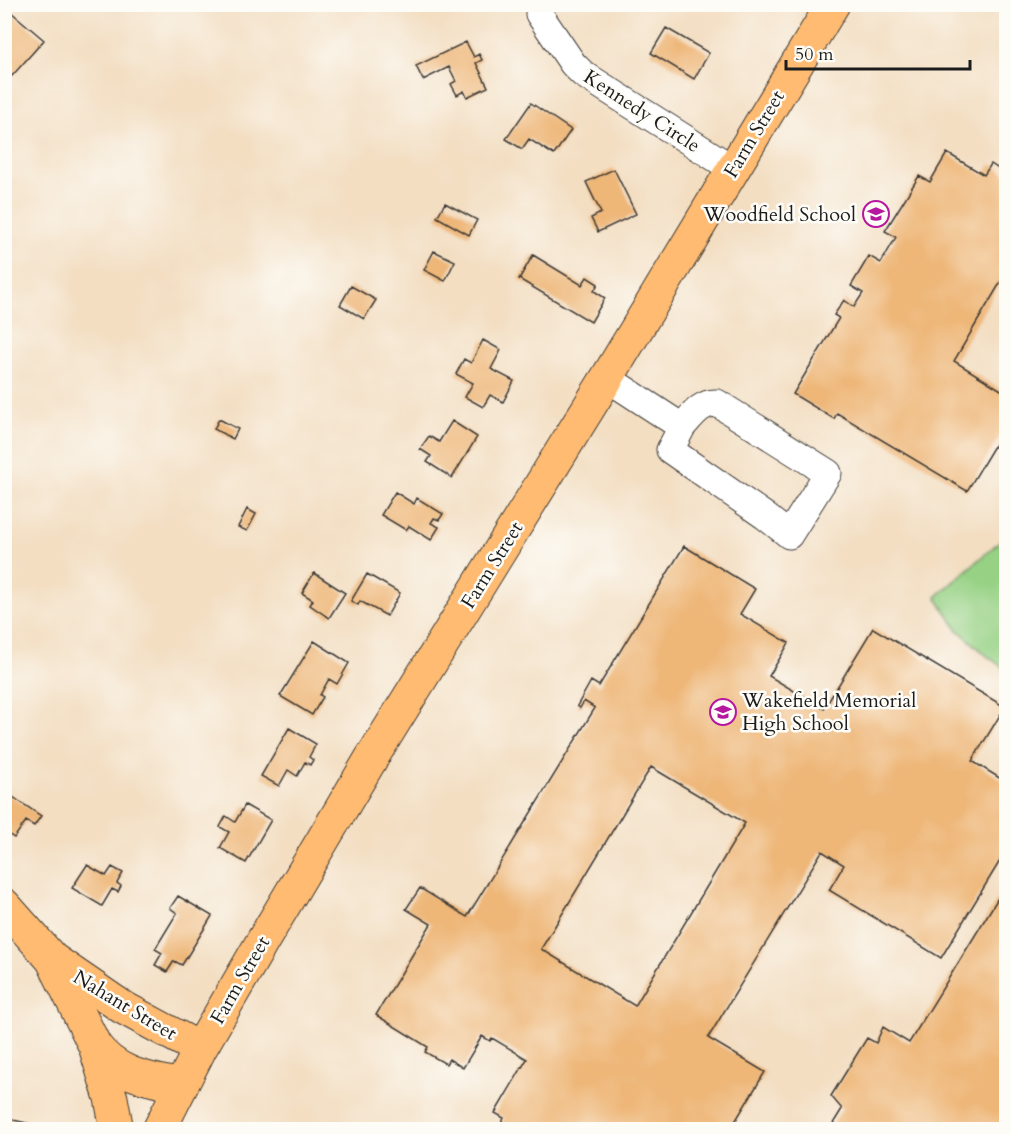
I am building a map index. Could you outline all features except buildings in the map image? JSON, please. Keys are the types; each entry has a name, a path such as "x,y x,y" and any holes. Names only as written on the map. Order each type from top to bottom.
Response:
{"main road":[{"name":"Farm Street","path":"159,1130 200,1049 371,759 607,378 833,4"},
{"name":"Nahant Street","path":"4,905 52,959 122,1007 200,1049"},
{"name":"Nahant Street","path":"52,959 95,1046 111,1098 117,1130"},
{"path":"95,1046 109,1061 122,1070 180,1086"}],"street":[{"name":"Kennedy Circle","path":"539,14 573,64 583,74 733,169"},
{"path":"607,378 682,427"},
{"path":"710,403 717,404 828,473 789,535 670,450 682,427 703,406 710,403"}],"green space":[{"path":"1006,536 1006,670 958,630 936,597"}],"place":[{"name":"Woodfield School","path":"876,214"},
{"name":"Wakefield Memorial High School","path":"723,712"}]}
